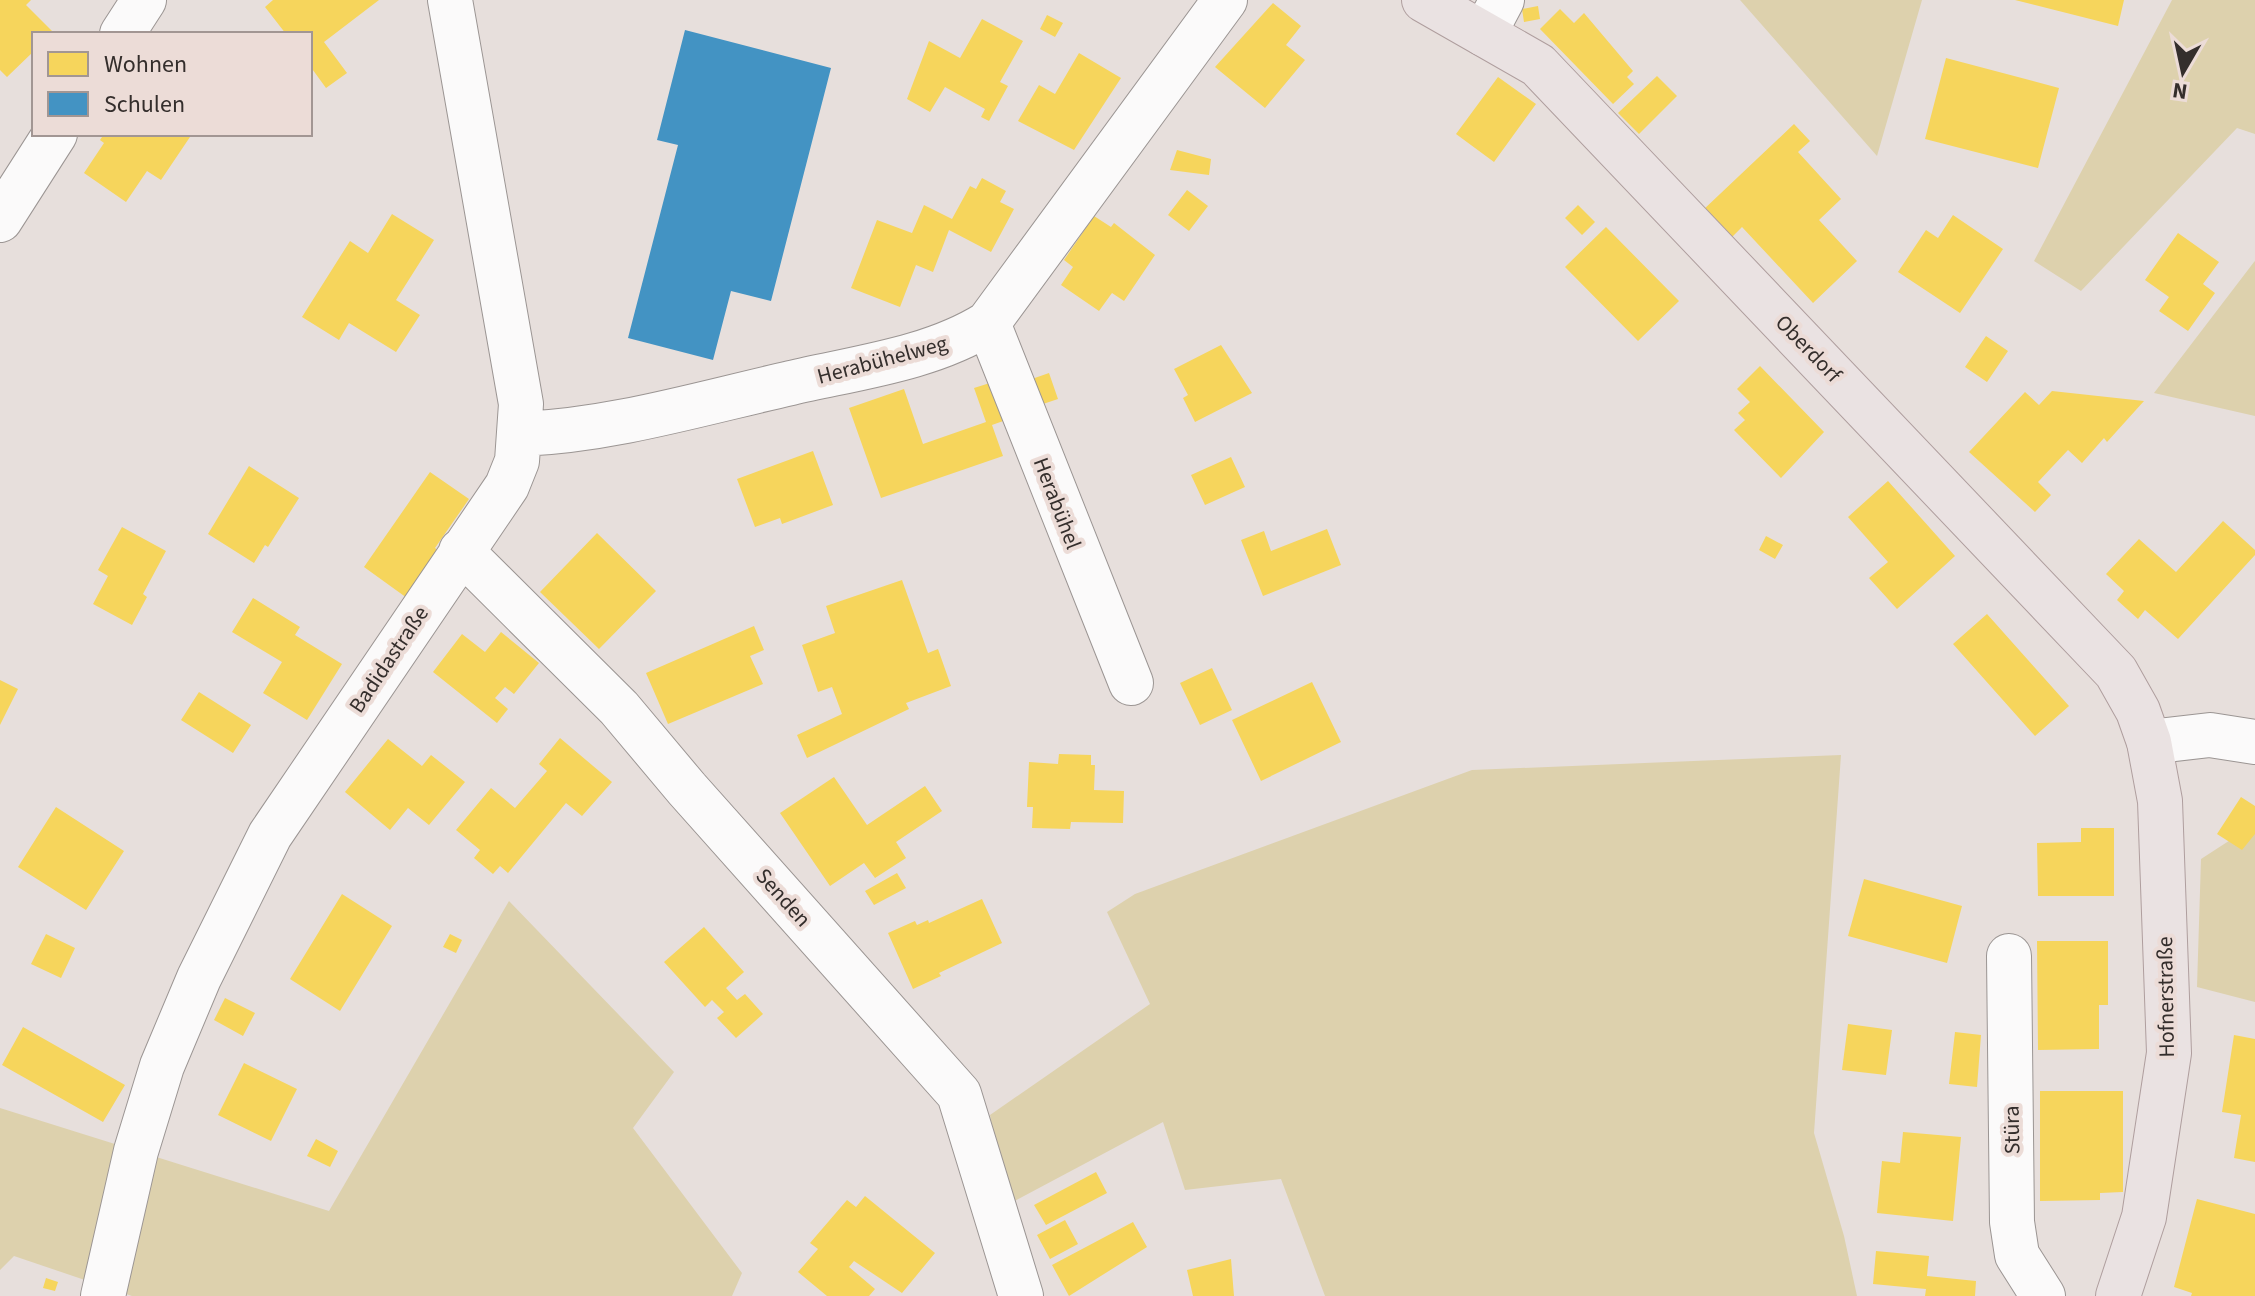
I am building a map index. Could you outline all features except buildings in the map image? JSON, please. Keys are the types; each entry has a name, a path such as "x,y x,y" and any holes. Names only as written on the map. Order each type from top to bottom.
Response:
{"main road":[{"name":"Oberdorf","path":"1424,0 1493,17 2116,672 2149,742"},
{"name":"Hofnerstraße","path":"2118,1296 2144,1217 2169,1053 2160,801 2149,742"}],"street":[{"path":"123,32 144,0"},
{"name":"Badidastraße","path":"103,1296 136,1151 162,1066 199,978 270,835 507,486 517,461 522,434 521,404 499,263 450,0"},
{"name":"Herabühelweg","path":"522,434 580,432 891,359 971,334 988,323 1225,0"},
{"path":"0,220 54,136"},
{"name":"Herabühel","path":"988,323 1131,683"},
{"name":"Senden","path":"461,551 619,708 687,789 959,1094 1021,1296"},
{"path":"2149,742 2210,735 2255,742"},
{"name":"Stüra","path":"2009,956 2012,1222 2017,1255 2043,1296"}],"shaded area":[{"path":"1740,0 1922,0 1877,156"},
{"path":"2172,0 2255,0 2255,134 2237,128 2081,291 2034,261"},
{"path":"2254,262 2255,416 2154,393"},
{"path":"1841,755 1814,1133 1844,1236 1857,1296 1325,1296 1281,1179 1185,1190 1163,1122 1007,1205 990,1115 1150,1004 1107,912 1135,894 1472,770"},
{"path":"2255,824 2255,1002 2197,987 2201,859"},
{"path":"509,901 674,1072 633,1128 742,1273 732,1296 132,1296 14,1256 0,1270 0,1108 329,1211"}]}
